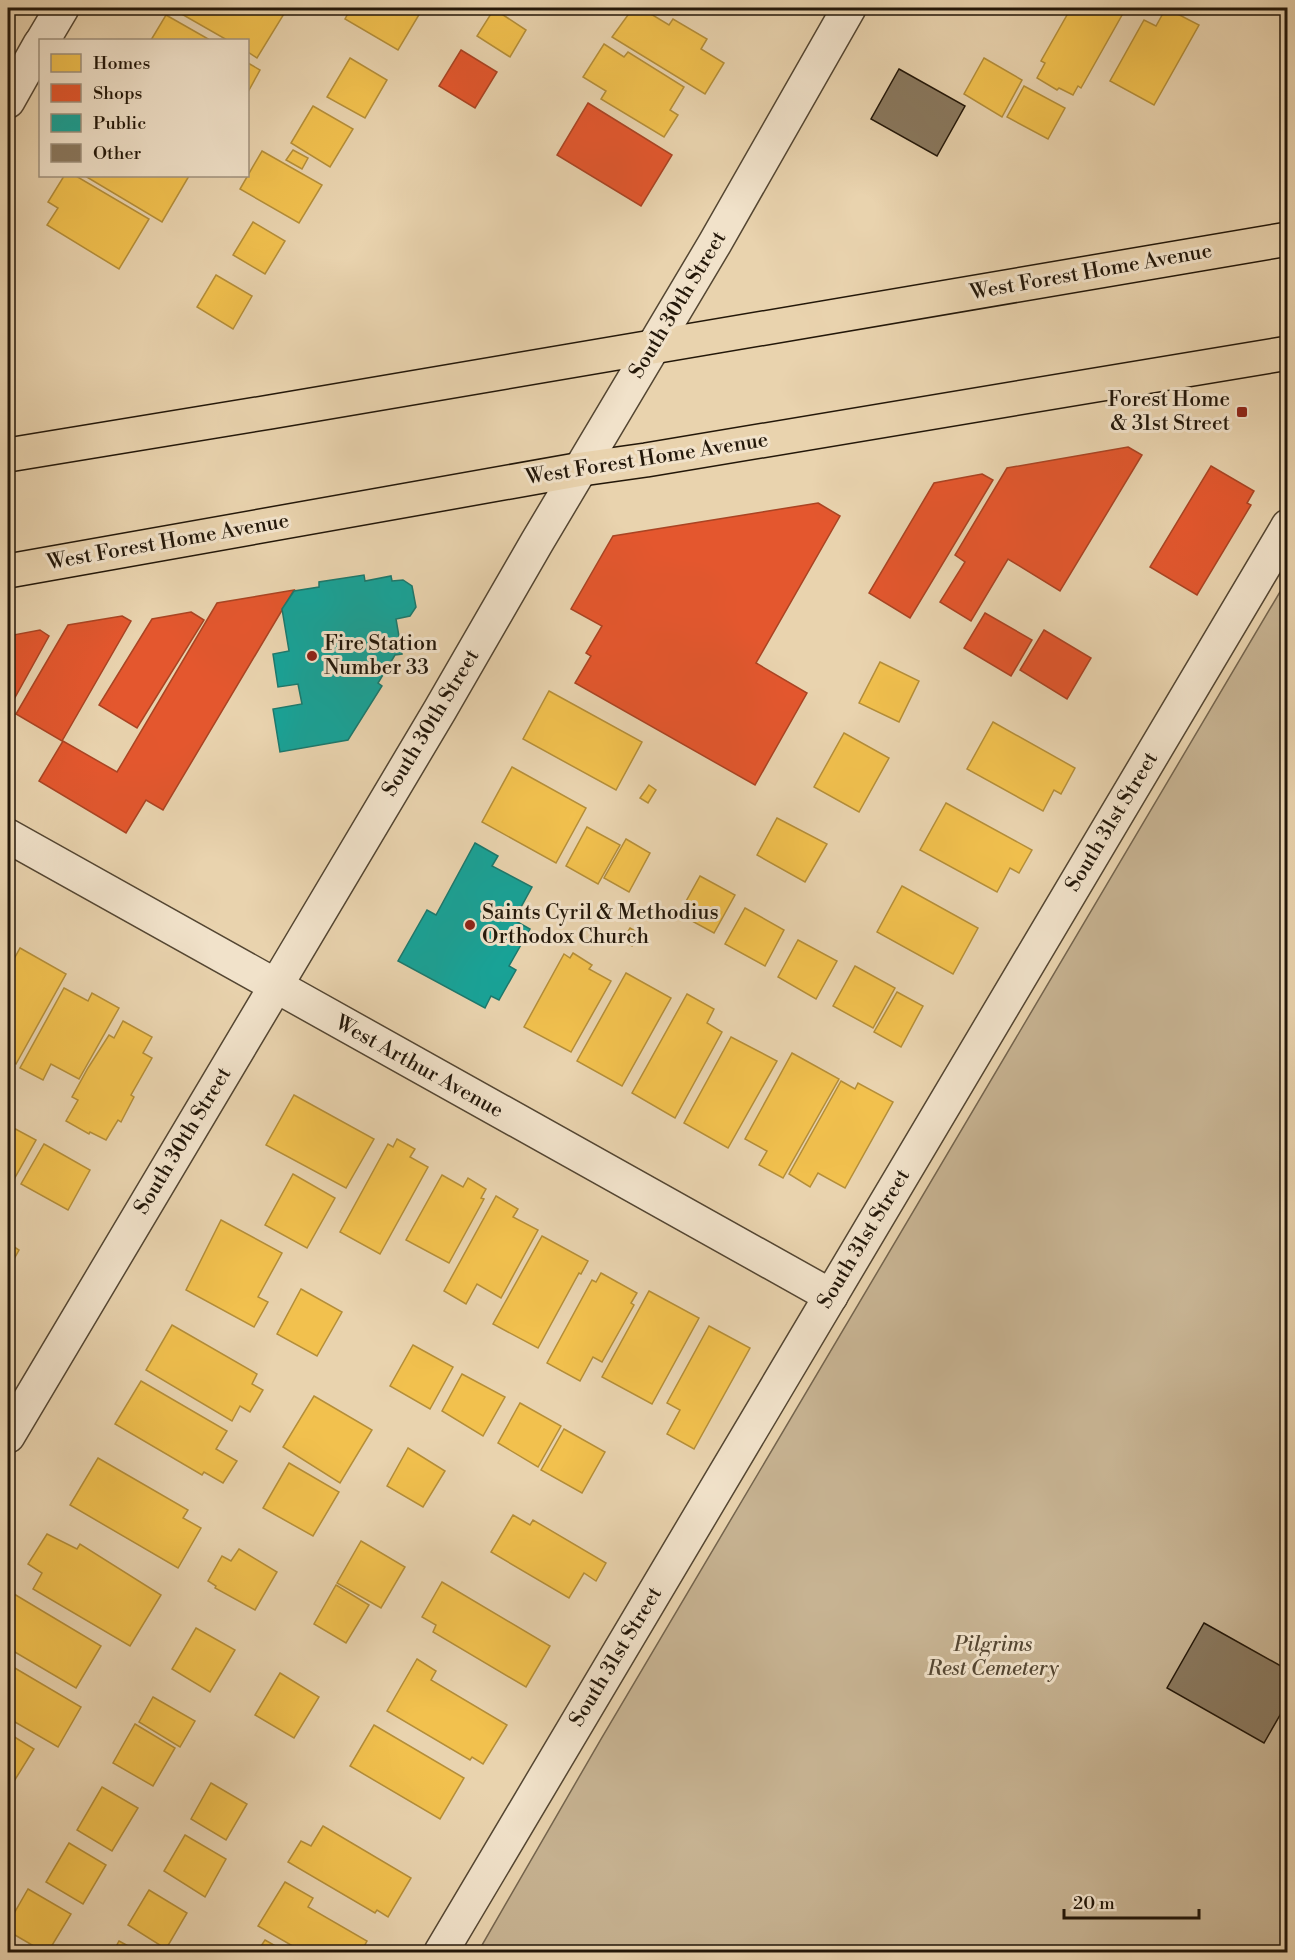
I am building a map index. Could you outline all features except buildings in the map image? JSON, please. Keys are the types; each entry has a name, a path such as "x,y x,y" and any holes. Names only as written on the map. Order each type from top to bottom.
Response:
{"main road":[{"name":"West Forest Home Avenue","path":"8,455 1287,239"},
{"name":"West Forest Home Avenue","path":"8,571 582,469 1287,353"}],"street":[{"path":"44,39 62,8"},
{"name":"South 30th Street","path":"8,1436 716,243 849,8"},
{"path":"8,101 39,47"},
{"name":"South 31st Street","path":"441,1953 1287,526"},
{"name":"West Arthur Avenue","path":"8,836 831,1296"}],"green space":[{"name":"Pilgrims Rest Cemetery","path":"1287,580 1287,1952 478,1952 601,1739"}],"place":[{"name":"Forest Home & 31st Street","path":"1242,412"},
{"name":"Fire Station Number 33","path":"312,656"},
{"name":"Saints Cyril & Methodius Orthodox Church","path":"470,925"}]}
